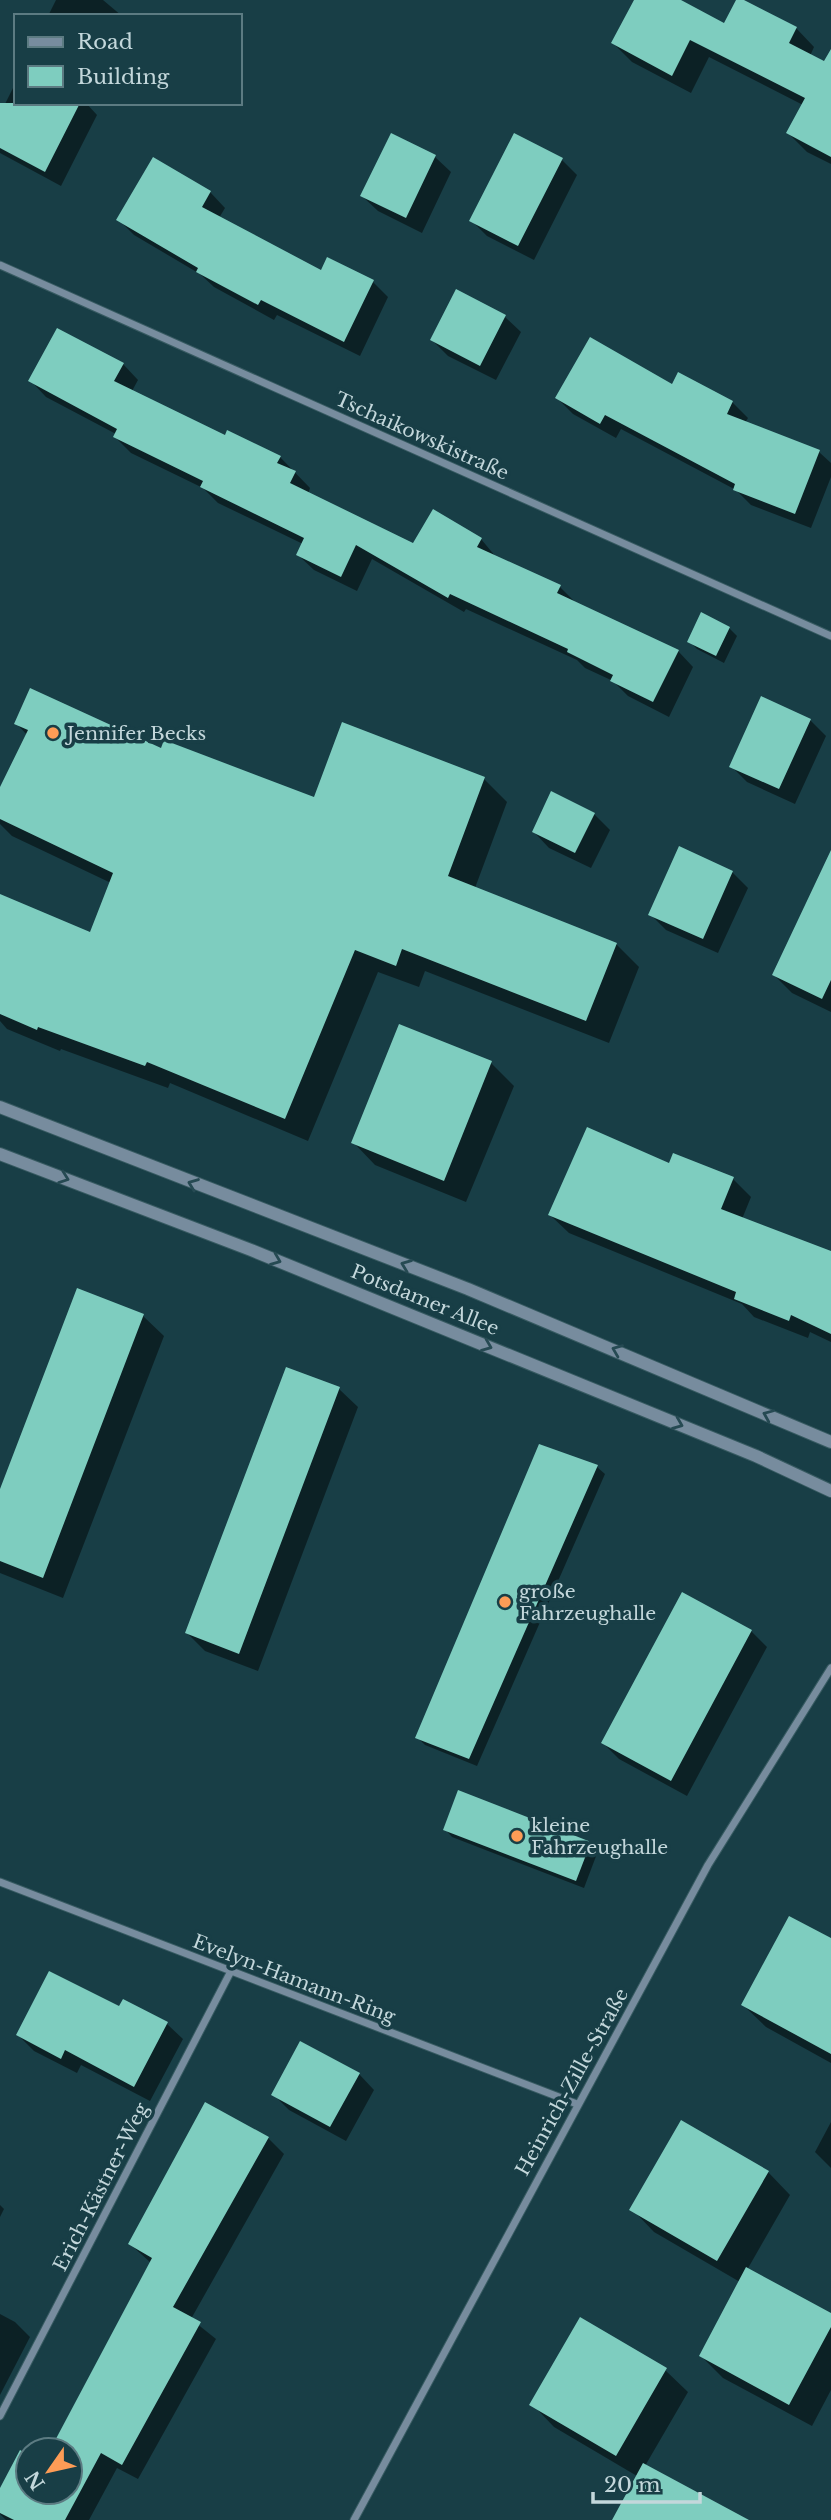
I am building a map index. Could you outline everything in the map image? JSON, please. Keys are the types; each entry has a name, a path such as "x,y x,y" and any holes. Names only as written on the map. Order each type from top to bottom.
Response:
{"street":[{"name":"Tschaikowskistraße","path":"0,265 831,636"},
{"name":"Potsdamer Allee","path":"0,1107 468,1289 831,1442"},
{"name":"Potsdamer Allee","path":"0,1154 238,1245 756,1456 831,1490"},
{"name":"Heinrich-Zille-Straße","path":"354,2520 708,1865 831,1668"},
{"name":"Evelyn-Hamann-Ring","path":"0,1882 230,1973 577,2104"},
{"name":"Erich-Kästner-Weg","path":"0,2416 230,1973"}],"building":[{"path":"634,0 681,0 724,23 736,0 744,0 797,27 789,43 824,61 831,49 831,157 786,133 805,98 690,40 672,76 611,43"},
{"path":"0,103 79,105 45,172 0,148"},
{"path":"391,133 436,155 406,218 360,196"},
{"path":"514,133 563,158 518,246 469,221"},
{"path":"153,157 211,191 202,207 321,270 327,257 374,280 344,342 261,300 258,305 196,272 198,268 116,220"},
{"path":"456,289 506,315 480,366 430,340"},
{"path":"57,328 124,363 114,381 225,435 227,430 281,456 277,463 296,471 290,483 413,543 433,509 482,538 477,547 561,585 557,593 679,650 653,702 610,681 613,675 567,652 568,649 450,594 448,598 356,545 341,577 296,555 304,538 200,487 203,481 113,437 117,429 28,381"},
{"path":"590,337 672,384 678,372 733,401 727,414 820,450 795,514 733,490 735,484 605,415 600,424 555,398"},
{"path":"701,612 730,627 716,656 687,642"},
{"path":"30,688 161,748 164,740 314,797 342,722 485,777 448,876 617,943 586,1021 402,949 396,966 355,950 285,1119 147,1062 145,1066 38,1027 37,1030 0,1014 0,894 90,932 113,873 0,819 0,787 28,730 14,724"},
{"path":"761,696 811,719 779,789 729,767"},
{"path":"551,791 595,813 575,853 532,832"},
{"path":"679,846 733,871 703,939 648,915"},
{"path":"831,850 831,980 822,999 772,975"},
{"path":"399,1024 492,1061 444,1181 351,1143"},
{"path":"587,1127 669,1163 673,1153 734,1177 721,1209 831,1251 831,1334 791,1315 789,1321 734,1299 736,1292 548,1215"},
{"path":"77,1288 144,1314 43,1578 0,1561 0,1489"},
{"path":"286,1367 340,1387 239,1654 185,1633"},
{"name":"große Fahrzeughalle","path":"539,1444 598,1465 469,1759 415,1738"},
{"path":"682,1592 752,1630 671,1781 601,1743"},
{"name":"kleine Fahrzeughalle","path":"458,1790 591,1842 576,1881 443,1830"},
{"path":"789,1916 831,1938 831,2054 741,2005"},
{"path":"49,1971 119,2006 123,1999 168,2022 134,2087 65,2050 61,2059 16,2035"},
{"path":"300,2041 360,2073 330,2127 271,2095"},
{"path":"205,2102 269,2137 173,2307 201,2322 122,2465 101,2453 84,2485 84,2436 57,2436 152,2258 128,2244"},
{"path":"681,2120 769,2171 717,2261 629,2210"},
{"path":"746,2267 831,2313 831,2327 789,2405 699,2356"},
{"path":"580,2317 667,2368 616,2456 529,2405"},
{"path":"14,2461 14,2506 73,2506 65,2520 14,2520 0,2513 0,2488"},
{"path":"643,2463 749,2520 612,2520"}],"place":[{"name":"Jennifer Becks","path":"53,733"},
{"name":"große Fahrzeughalle","path":"505,1602"},
{"name":"kleine Fahrzeughalle","path":"517,1836"}]}
